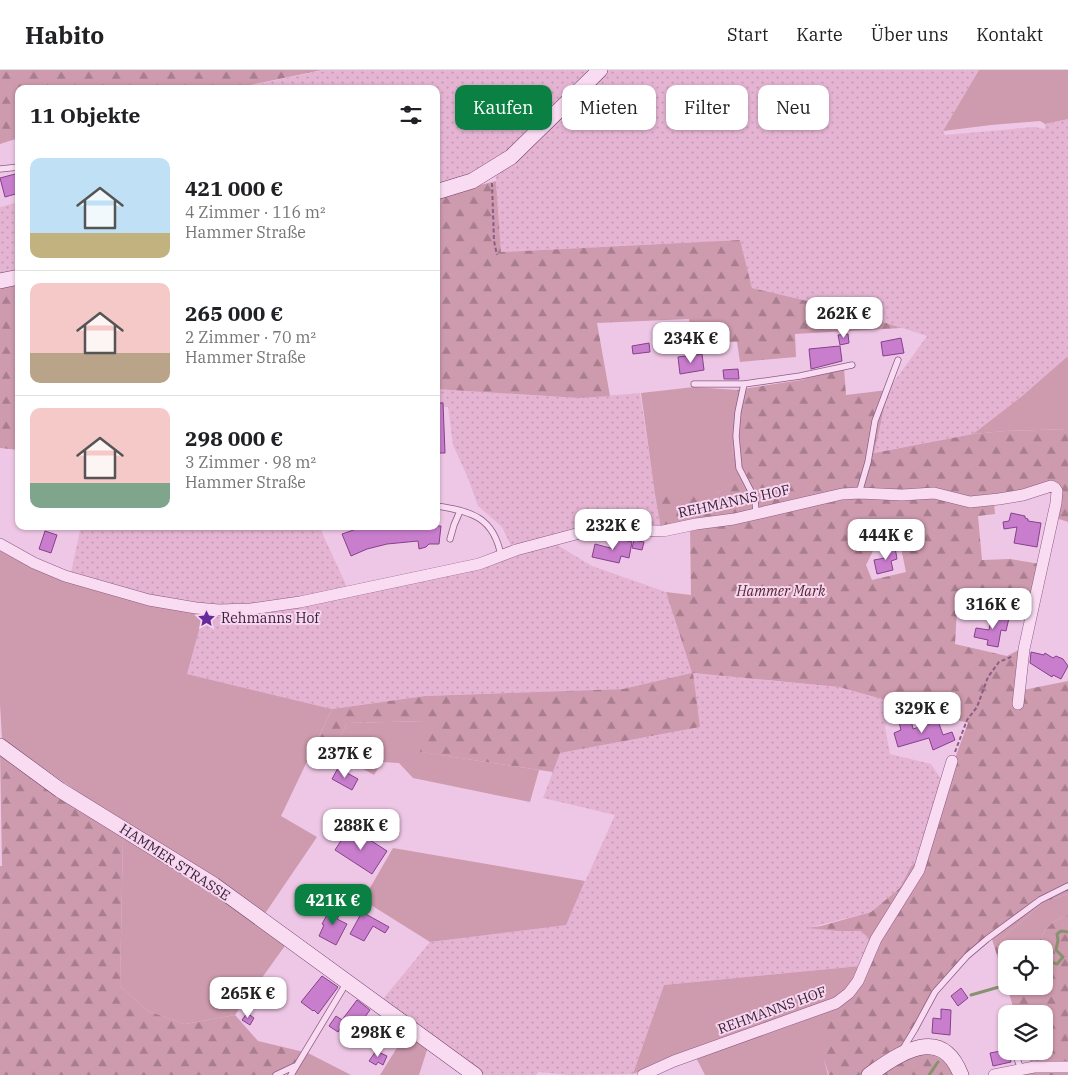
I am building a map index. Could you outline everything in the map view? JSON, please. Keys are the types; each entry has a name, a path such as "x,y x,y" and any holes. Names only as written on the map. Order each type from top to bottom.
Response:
{"main road":[{"path":"440,191 472,181 511,157 600,70"},
{"path":"0,281 15,278"},
{"name":"HAMMER STRASSE","path":"0,746 60,790 214,885 475,1075"},
{"path":"869,1075 898,1056 911,1050 926,1047 946,1051 955,1062 961,1075"}],"street":[{"name":"REHMANNS HOF","path":"0,544 34,563 65,576 173,605 219,610 251,609 300,602 479,564 516,550 591,530 663,531 734,519 842,494 859,492 887,495 934,493 970,502 1015,496 1046,487 1055,488 1057,491 1056,503 1024,649 1018,704"},
{"name":"REHMANNS HOF","path":"643,1075 674,1061 836,1003 849,993 858,981 876,940 919,870 952,761"},
{"path":"994,1075 1034,1067 1064,1066"}],"lane":[{"path":"0,169 15,167"},
{"path":"859,492 868,462 874,422 898,360"},
{"path":"694,384 744,384 800,376 852,365"},
{"path":"744,384 738,412 736,436 739,468 756,499 756,513"},
{"path":"440,507 476,516 488,524 495,534 501,556"},
{"path":"450,539 460,511"},
{"path":"898,1056 915,1029 934,992 963,961 987,939 1040,900 1068,886"},
{"path":"291,1075 347,982"},
{"path":"1018,1060 1021,1069"},
{"path":"276,1075 293,1068 300,1061"}],"path":[{"path":"489,171 492,178 494,241 497,255"},
{"path":"952,761 967,720 977,707 988,677 999,662 1024,649"}],"shaded area":[{"path":"324,70 979,70 943,131 945,135 1034,127 1045,129 1045,124 1068,119 1068,356 1021,397 973,434 873,453 888,390 927,336 847,310 752,288 740,240 501,252 495,165 440,187 440,85 253,85"},
{"path":"15,203 15,275 0,278 0,207"},
{"path":"440,389 579,398 640,393 661,529 641,529 549,540 592,566 666,592 692,673 839,687 904,705 891,712 885,727 890,754 931,764 943,782 920,859 911,866 900,888 871,912 808,928 861,931 869,939 860,966 664,985 633,1074 569,1075 539,1072 536,1075 484,1075 382,1000 430,942 566,924 615,815 543,798 560,753 700,727 692,674 623,689 425,696 332,709 187,674 206,605 70,577 80,530 321,530 348,589 476,562 512,548 502,527 478,506 453,445 448,407 440,407"}],"green space":[{"path":"0,70 322,70 251,85 15,85 15,139 0,144"},
{"path":"979,70 1068,70 1068,119 1045,124 1040,121 943,131"},
{"path":"496,181 501,252 740,240 752,288 846,310 902,328 795,334 796,357 740,362 737,342 691,341 689,319 597,323 610,396 579,398 440,389 440,195"},
{"path":"15,280 15,450 0,448 0,283"},
{"path":"1068,356 1068,429 973,434 1021,397"},
{"name":"Hammer Mark","path":"844,368 846,395 888,390 874,453 973,434 1068,429 1068,522 1056,518 1027,647 1023,690 1068,681 1068,894 1044,902 998,940 998,958 991,936 941,981 902,1047 863,1075 829,1075 824,1060 824,1005 850,989 869,939 861,931 806,928 821,926 871,912 900,888 911,866 926,855 939,802 968,723 839,687 693,673 700,727 560,753 553,772 420,752 425,721 347,723 333,752 316,743 332,709 425,696 623,689 692,673 666,592 691,595 690,525 661,529 655,494 716,494 739,479 732,451 737,409 737,390 801,380","holes":["1054,491 1040,564 1010,559 982,560 978,516 995,514 994,502","897,529 906,572 872,580 866,565 883,531","974,603 1030,614 1022,648 1007,656 955,644 957,609 974,609"]},
{"path":"694,387 737,390 737,409 732,451 740,479 716,494 655,494 641,393"},
{"path":"0,548 70,577 206,605 187,674 332,709 281,816 317,837 264,915 287,943 235,1015 185,1024 148,1011 120,986 123,837 125,825 2,739 0,704"},
{"path":"426,721 421,752 539,770 530,802 413,778 399,763 382,762 374,775 333,752 347,723"},
{"path":"0,749 123,837 120,986 148,1011 185,1024 235,1015 258,1041 304,1052 293,1066 278,1075 0,1075 0,866 2,866"},
{"path":"393,848 585,881 566,925 430,942 363,900"},
{"path":"1068,894 1068,915 1051,924 1040,940 1000,940 1044,902"},
{"path":"1068,915 1068,1075 1013,1075 1033,1070 1030,1060 1053,1060 1053,1005 1012,1005 1010,995 1053,995 1053,940 1040,940 1047,928 1055,921"},
{"path":"860,966 824,1060 828,1075 705,1075 692,1050 633,1074 664,985"},
{"path":"408,1030 428,1047 419,1075 380,1075"},
{"path":"308,1053 351,1075 286,1075 298,1067"},
{"path":"921,1054 932,1055 941,1059 948,1065 954,1075 881,1075 903,1061"}],"building":[{"path":"15,174 15,194 5,197 0,178"},
{"path":"848,334 849,343 840,345 838,335"},
{"path":"901,338 904,353 883,356 881,342"},
{"path":"649,343 650,352 633,354 632,346"},
{"path":"840,346 842,361 811,369 809,349"},
{"path":"702,354 704,370 680,374 678,357"},
{"path":"738,369 739,379 724,379 723,370"},
{"path":"440,403 443,403 445,453 440,453"},
{"path":"1011,513 1025,516 1028,521 1041,523 1037,547 1014,543 1017,527 1004,529 1003,522 1009,521"},
{"path":"441,526 439,544 429,544 419,549 418,541 387,544 367,549 351,556 342,534 354,530 440,530"},
{"path":"45,531 57,535 51,553 39,549"},
{"path":"617,538 632,542 629,558 621,556 619,563 592,557 595,544 614,549"},
{"path":"634,540 644,542 642,550 632,548"},
{"path":"895,547 897,559 891,561 893,570 877,574 874,560 885,558 883,549"},
{"path":"992,614 1009,618 1006,631 1001,630 998,647 987,645 988,640 974,637 976,628 989,630"},
{"path":"1031,652 1044,655 1045,653 1053,658 1056,656 1063,659 1068,666 1061,679 1053,675 1052,677 1030,663"},
{"path":"910,715 913,729 938,721 943,735 952,732 955,740 933,750 929,738 898,747 894,733 901,730 898,718"},
{"path":"338,768 358,779 352,790 332,779"},
{"path":"350,827 387,851 372,874 335,850"},
{"path":"333,904 343,909 337,919 347,924 336,945 319,936 324,925 322,924"},
{"path":"362,912 389,927 385,933 373,926 364,941 350,934"},
{"path":"322,976 338,987 318,1014 301,1002"},
{"path":"961,988 968,998 958,1006 951,996"},
{"path":"357,1000 370,1010 351,1036 340,1029 338,1032 329,1026 336,1016 342,1020"},
{"path":"941,1009 951,1010 950,1035 932,1033 933,1018 941,1019"},
{"path":"247,1013 254,1018 250,1025 242,1020"},
{"path":"376,1051 387,1056 383,1065 378,1062 376,1065 369,1061"},
{"path":"998,1052 998,1060 1010,1060 1011,1062 993,1066 990,1053"}],"waterway":[{"path":"1053,963 1057,964 1063,957 1056,950 1057,934 1061,931 1068,932"},
{"path":"971,995 998,987"},
{"path":"929,1075 938,1062"}],"place":[{"name":"Rehmanns Hof","path":"207,618"}]}
